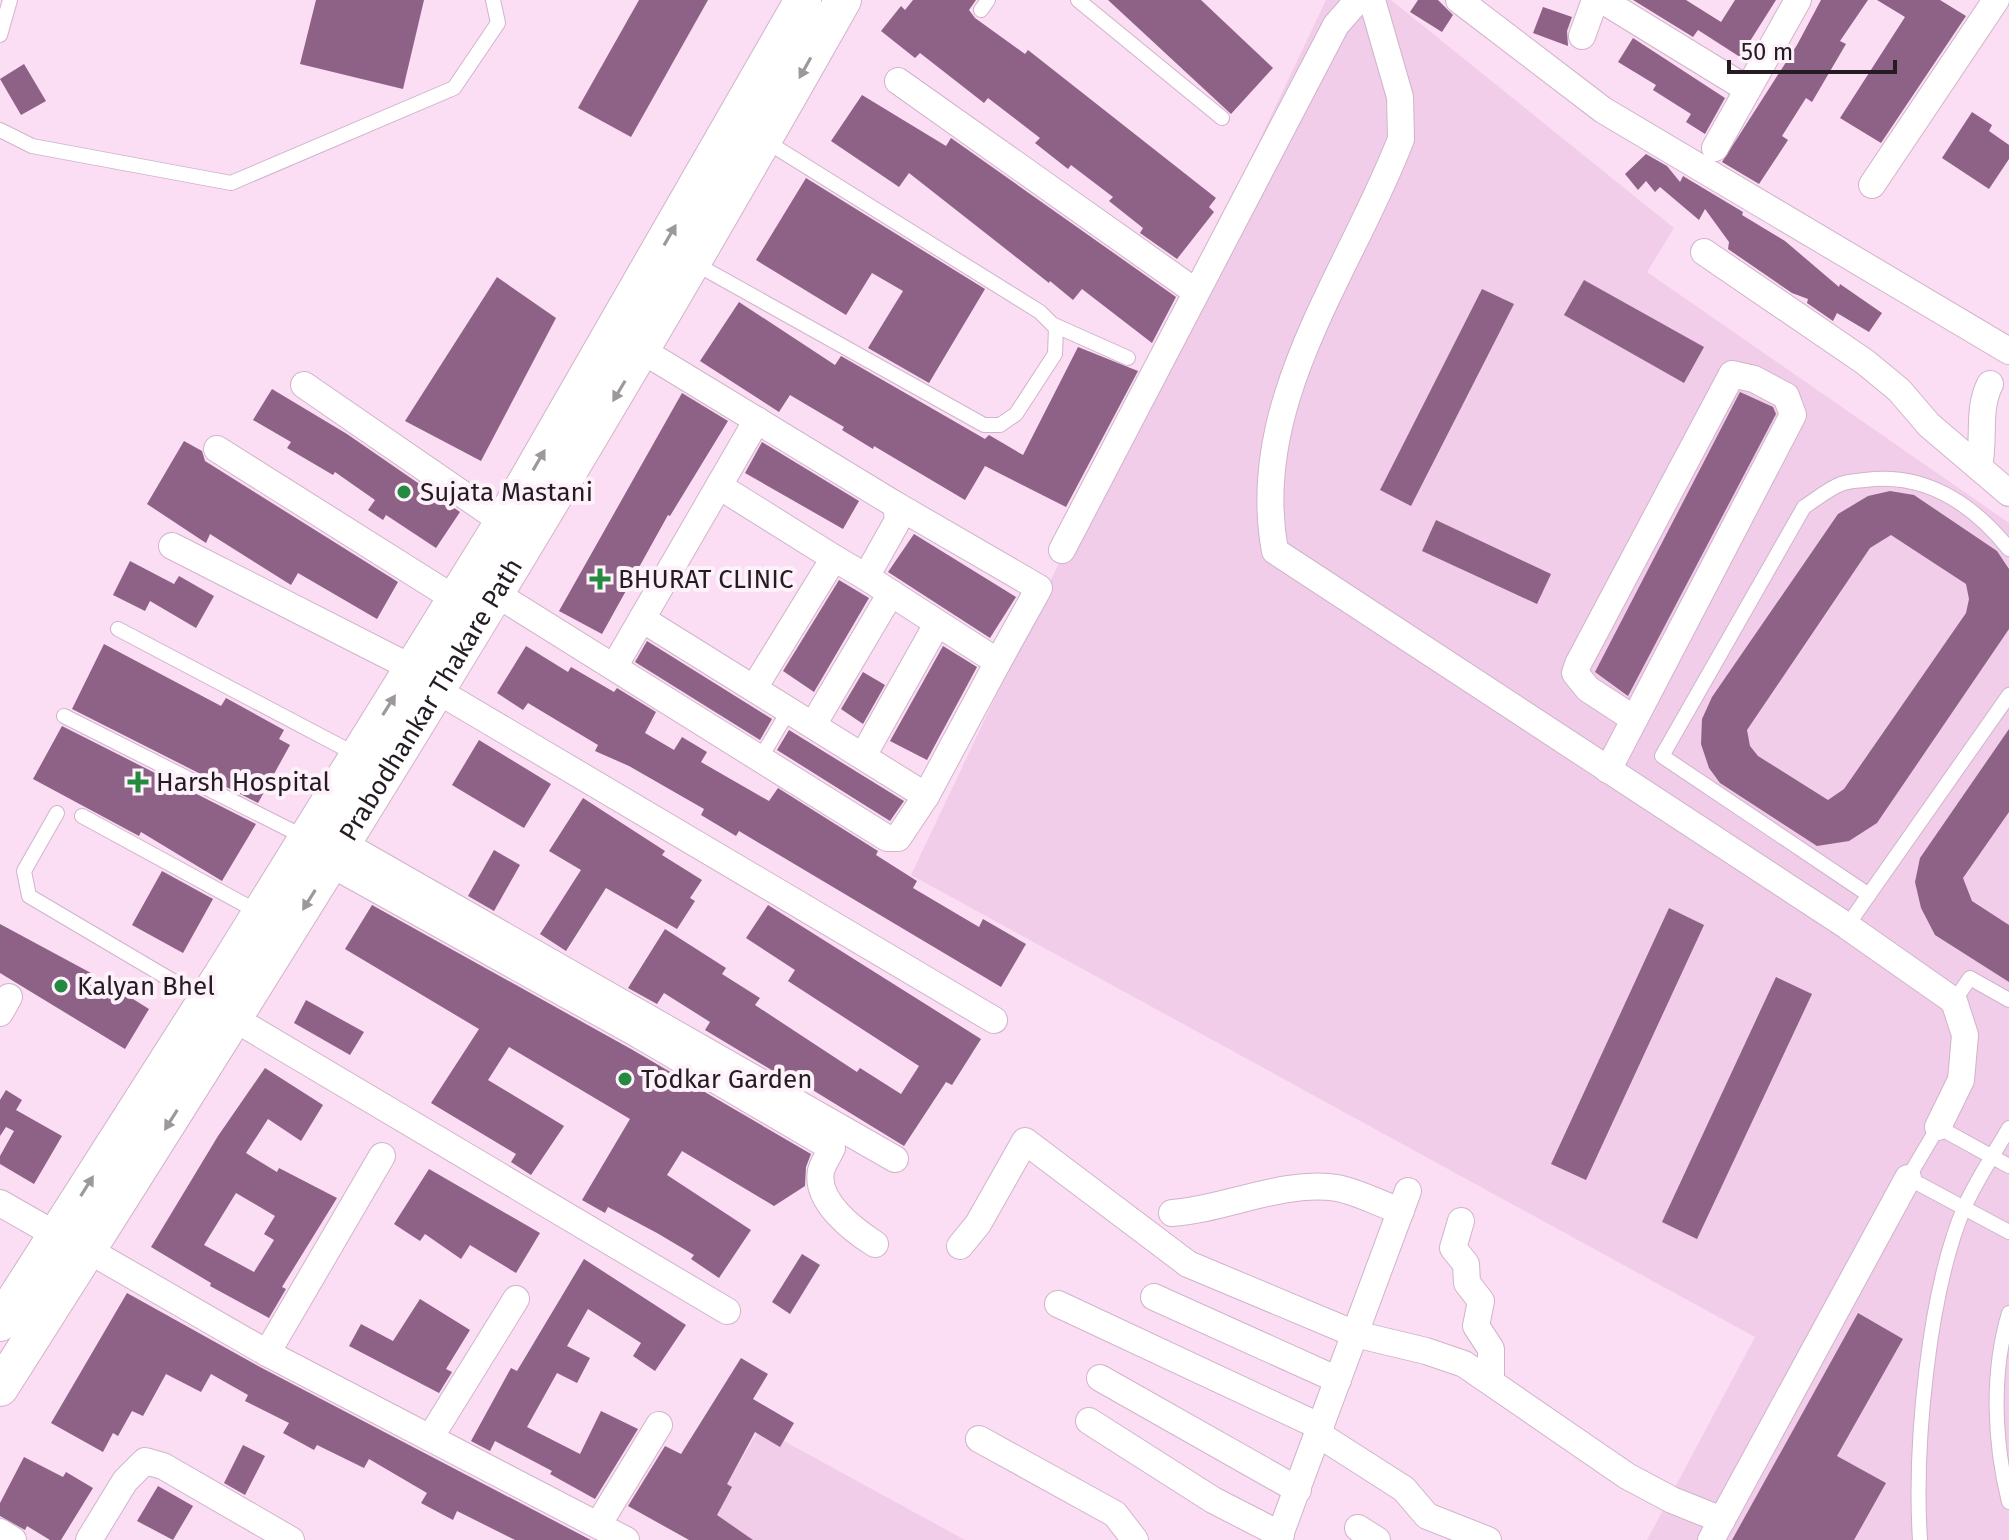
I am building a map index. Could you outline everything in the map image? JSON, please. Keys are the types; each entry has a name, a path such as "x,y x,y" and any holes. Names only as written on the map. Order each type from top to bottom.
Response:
{"main road":[{"name":"Prabodhankar Thakare Path","path":"0,1388 72,1242 220,1010 338,854 425,680 455,599 503,522 803,0"},
{"name":"Prabodhankar Thakare Path","path":"220,1010 260,913 358,755 498,595 643,351 843,0"},
{"name":"Prabodhankar Thakare Path","path":"0,1323 72,1242"}],"street":[{"path":"1062,550 1336,25 1358,0"},
{"path":"1372,0 1400,97 1401,139 1386,179 1292,375 1270,463 1268,512 1275,551 1847,926 1954,1001 1965,1035 1961,1080 1938,1127"},
{"path":"1459,0 1603,110 2009,351"},
{"path":"1582,36 1595,0"},
{"path":"1602,0 1747,89"},
{"path":"1715,148 1798,0"},
{"path":"1872,185 1996,0"},
{"path":"898,81 1196,292"},
{"path":"1704,252 1865,362 2009,493"},
{"path":"498,595 887,838 898,838 904,832 926,796 1039,588 643,351"},
{"path":"1608,770 1793,415 1786,396 1754,379 1732,374 1578,664 1575,673 1588,689 1634,719"},
{"path":"1979,467 1984,442 1980,404 1990,384"},
{"path":"304,385 503,522"},
{"path":"614,667 757,420"},
{"path":"217,449 455,599"},
{"path":"719,486 998,662"},
{"path":"866,577 898,520 896,505"},
{"path":"172,546 425,680 994,1020"},
{"path":"754,688 834,558"},
{"path":"813,725 891,593"},
{"path":"642,619 926,796"},
{"path":"863,756 937,624"},
{"path":"338,854 895,1159"},
{"path":"338,854 832,1148 820,1172 826,1199 858,1233 875,1244"},
{"path":"220,1010 727,1311"},
{"path":"960,1246 978,1224 1025,1141 1188,1264 1355,1334 1464,1364 1584,1450 1672,1500 1716,1530 1908,1178"},
{"path":"267,1353 382,1156"},
{"path":"1089,1421 1213,1500 1280,1537 1404,1201 1336,1188 1300,1188 1199,1211 1172,1213"},
{"path":"0,1203 267,1353 626,1540"},
{"path":"1461,1221 1453,1248 1466,1264 1467,1283 1481,1301 1476,1326 1491,1349 1491,1382"},
{"path":"1154,1297 1338,1380"},
{"path":"430,1438 516,1299"},
{"path":"1058,1304 1320,1430 1404,1489 1427,1516 1488,1540"},
{"path":"1100,1378 1298,1490"},
{"path":"598,1525 659,1425"},
{"path":"979,1439 1036,1474 1115,1514 1135,1540"},
{"path":"89,1540 125,1481 145,1461 163,1466 291,1540"},
{"path":"0,1532 13,1540"}],"lane":[{"path":"0,35 10,0"},
{"path":"0,130 32,146 231,183 454,88 498,23 493,0"},
{"path":"1078,0 1222,118"},
{"path":"764,140 1040,312 1054,325 1128,358"},
{"path":"694,263 984,425 1000,425 1016,414 1055,354 1054,325"},
{"path":"1869,895 1662,756 1804,507 1842,483 1883,478 1916,481 1948,494 1994,530 2009,549"},
{"path":"118,629 358,755"},
{"path":"1847,926 2009,695"},
{"path":"760,759 789,710"},
{"path":"64,716 306,839"},
{"path":"57,813 24,871 29,896 220,1010"},
{"path":"82,816 260,913"},
{"path":"1954,1001 1970,978 2009,1000"},
{"path":"2009,1166 1938,1127 1908,1178 2009,1232"},
{"path":"1920,1540 1917,1498 1939,1291 1964,1208 2009,1128"},
{"path":"2009,1313 1996,1415 2000,1464 2009,1502"}],"shaded area":[{"path":"1326,0 1391,0 1674,228 1647,272 2009,523 2009,1540 1647,1540 1755,1337 911,875"},
{"path":"760,1428 965,1540 693,1540"}],"building":[{"path":"316,0 424,0 403,89 300,64"},
{"path":"639,0 708,0 631,137 578,108"},
{"path":"913,0 976,0 969,10 975,18 1025,54 1028,50 1216,198 1209,207 1214,212 1177,259 1140,233 1143,228 1109,201 1113,197 1071,165 1068,169 1035,143 1040,138 988,98 984,103 920,53 915,58 881,31 901,6 905,10"},
{"path":"1108,0 1201,0 1273,68 1231,114"},
{"path":"1418,0 1438,0 1453,15 1442,32 1410,12"},
{"path":"1633,0 1686,0 1721,22 1735,0 1776,0 1740,57 1698,30 1693,37"},
{"path":"1821,0 1868,0 1840,41 1846,44 1812,102 1806,98 1782,136 1788,140 1759,184 1722,162 1797,45"},
{"path":"1877,0 1940,0 1966,16 1881,143 1840,118 1905,17"},
{"path":"1543,7 1572,17 1567,31 1568,46 1533,33"},
{"path":"1633,38 1725,98 1705,134 1686,122 1691,114 1653,90 1656,85 1618,62"},
{"path":"24,64 46,101 21,115 0,79"},
{"path":"862,95 946,146 951,138 1176,297 1152,343 1082,289 1073,300 909,173 899,187 831,141"},
{"path":"1972,112 1992,125 1989,131 2009,145 2009,159 1989,189 1942,158"},
{"path":"1646,154 1667,166 1680,182 1683,176 1743,212 1742,215 1785,241 1839,287 1840,284 1882,313 1869,332 1837,313 1833,321 1807,303 1808,299 1792,293 1728,249 1729,242 1705,209 1699,220 1660,187 1655,192 1646,181 1638,190 1625,174"},
{"path":"806,178 985,289 929,383 868,348 903,291 872,273 846,315 756,260"},
{"path":"497,277 556,318 481,461 405,421"},
{"path":"1584,280 1704,347 1684,383 1564,315"},
{"path":"1482,289 1514,304 1411,506 1380,490"},
{"path":"739,302 835,365 841,356 985,439 989,435 1023,455 1078,347 1138,371 1066,507 985,466 965,500 874,446 873,449 842,430 844,427 790,395 779,412 700,361"},
{"path":"272,389 347,434 460,512 436,548 386,515 383,520 368,510 375,500 335,472 333,475 287,448 291,442 253,420"},
{"path":"1740,392 1773,407 1776,414 1628,696 1595,672"},
{"path":"682,393 728,421 668,515 602,634 559,611"},
{"path":"184,441 202,451 205,461 398,582 377,619 298,573 291,585 210,534 206,543 147,504"},
{"path":"762,442 859,501 843,529 745,473"},
{"path":"1890,491 1914,495 1997,551 2009,569 2009,629 1877,823 1849,841 1817,846 1720,783 1709,768 1701,744 1702,719 1712,697 1838,514 1868,496","holes":["1891,535 1966,584 1969,599 1966,613 1844,789 1828,800 1758,756 1750,746 1747,730 1870,548"]},
{"path":"1436,520 1551,574 1537,604 1422,551"},
{"path":"914,534 1016,597 990,638 888,572"},
{"path":"130,561 174,584 179,576 214,596 196,628 150,601 145,611 113,595"},
{"path":"839,580 869,598 814,692 783,671"},
{"path":"647,641 772,719 760,740 635,662"},
{"path":"104,644 221,706 226,698 284,730 279,739 290,745 258,803 72,709"},
{"path":"526,646 568,672 571,667 614,692 617,688 656,712 645,733 674,750 682,737 707,752 701,762 769,801 778,788 878,851 876,855 917,881 913,888 979,927 983,919 1026,944 1001,987 739,831 736,836 701,815 704,809 629,766 595,751 598,745 528,703 523,710 497,693"},
{"path":"943,646 977,667 927,760 890,741"},
{"path":"863,672 885,685 863,724 841,709"},
{"path":"62,726 256,824 222,881 141,832 139,836 33,779"},
{"path":"2009,729 2009,812 1963,878 1972,901 2009,925 2009,982 1935,935 1921,908 1915,882 1920,858"},
{"path":"789,730 904,801 890,821 777,750"},
{"path":"479,740 551,784 524,828 452,785"},
{"path":"583,798 665,851 662,855 702,880 690,898 695,901 677,929 606,888 566,951 540,934 581,870 549,851"},
{"path":"494,850 520,865 494,911 468,896"},
{"path":"162,871 213,899 183,953 132,925"},
{"name":"Todkar Garden","path":"372,905 631,1049 811,1154 806,1167 805,1186 774,1206 682,1151 667,1175 751,1230 719,1278 691,1259 694,1255 657,1233 608,1207 605,1213 582,1200 630,1119 509,1047 488,1080 564,1126 531,1175 511,1162 516,1154 431,1103 479,1029 345,949"},
{"path":"768,905 981,1039 952,1085 946,1082 904,1146 780,1070 778,1074 705,1030 710,1022 664,993 657,1004 628,988 665,929 726,968 722,974 760,998 755,1005 857,1072 860,1068 901,1094 919,1066 788,981 795,970 746,938"},
{"path":"1669,908 1704,925 1586,1180 1551,1164"},
{"name":"Kalyan Bhel","path":"0,924 91,973 88,978 122,999 125,994 149,1009 125,1049 0,973"},
{"path":"1776,977 1812,994 1697,1239 1662,1222"},
{"path":"306,1000 364,1032 350,1055 294,1023"},
{"path":"265,1068 323,1105 301,1141 268,1119 246,1153 277,1172 279,1168 337,1198 282,1287 286,1289 269,1318 210,1286 211,1283 151,1247 218,1136","holes":["236,1193 275,1216 264,1234 274,1240 254,1272 204,1245"]},
{"path":"6,1090 22,1100 16,1110 62,1136 34,1184 0,1164 0,1156 14,1131 6,1127 0,1136 0,1100"},
{"path":"429,1169 540,1233 516,1273 470,1245 461,1259 425,1234 420,1241 394,1224"},
{"path":"802,1254 820,1265 790,1314 772,1302"},
{"path":"584,1259 686,1325 655,1371 633,1356 641,1343 588,1309 567,1346 590,1358 577,1383 557,1373 527,1427 580,1454 601,1411 638,1429 595,1499 550,1474 552,1471 495,1441 490,1451 471,1441 511,1368 517,1371"},
{"path":"127,1293 260,1367 591,1540 515,1540 457,1511 453,1520 421,1503 427,1493 369,1459 364,1468 317,1445 314,1450 283,1433 289,1423 245,1401 248,1395 211,1374 201,1392 166,1374 143,1416 132,1411 118,1436 113,1433 103,1452 51,1423"},
{"path":"420,1299 470,1330 446,1369 452,1372 439,1393 349,1346 361,1324 393,1341"},
{"path":"1858,1313 1903,1339 1837,1456 1886,1483 1854,1540 1732,1540"},
{"path":"741,1358 768,1374 753,1399 794,1423 780,1447 755,1432 727,1484 732,1487 717,1515 753,1540 689,1540 628,1506 665,1446 681,1454"},
{"path":"243,1445 265,1456 245,1495 224,1483"},
{"path":"24,1457 63,1477 66,1472 93,1488 61,1540 50,1540 27,1526 25,1530 0,1516 0,1503"},
{"path":"158,1486 193,1506 173,1540 137,1521"}],"place":[{"name":"Sujata Mastani","path":"404,492"},
{"name":"BHURAT CLINIC","path":"600,579"},
{"name":"Harsh Hospital","path":"138,782"},
{"name":"Kalyan Bhel","path":"61,986"},
{"name":"Todkar Garden","path":"625,1079"}]}
